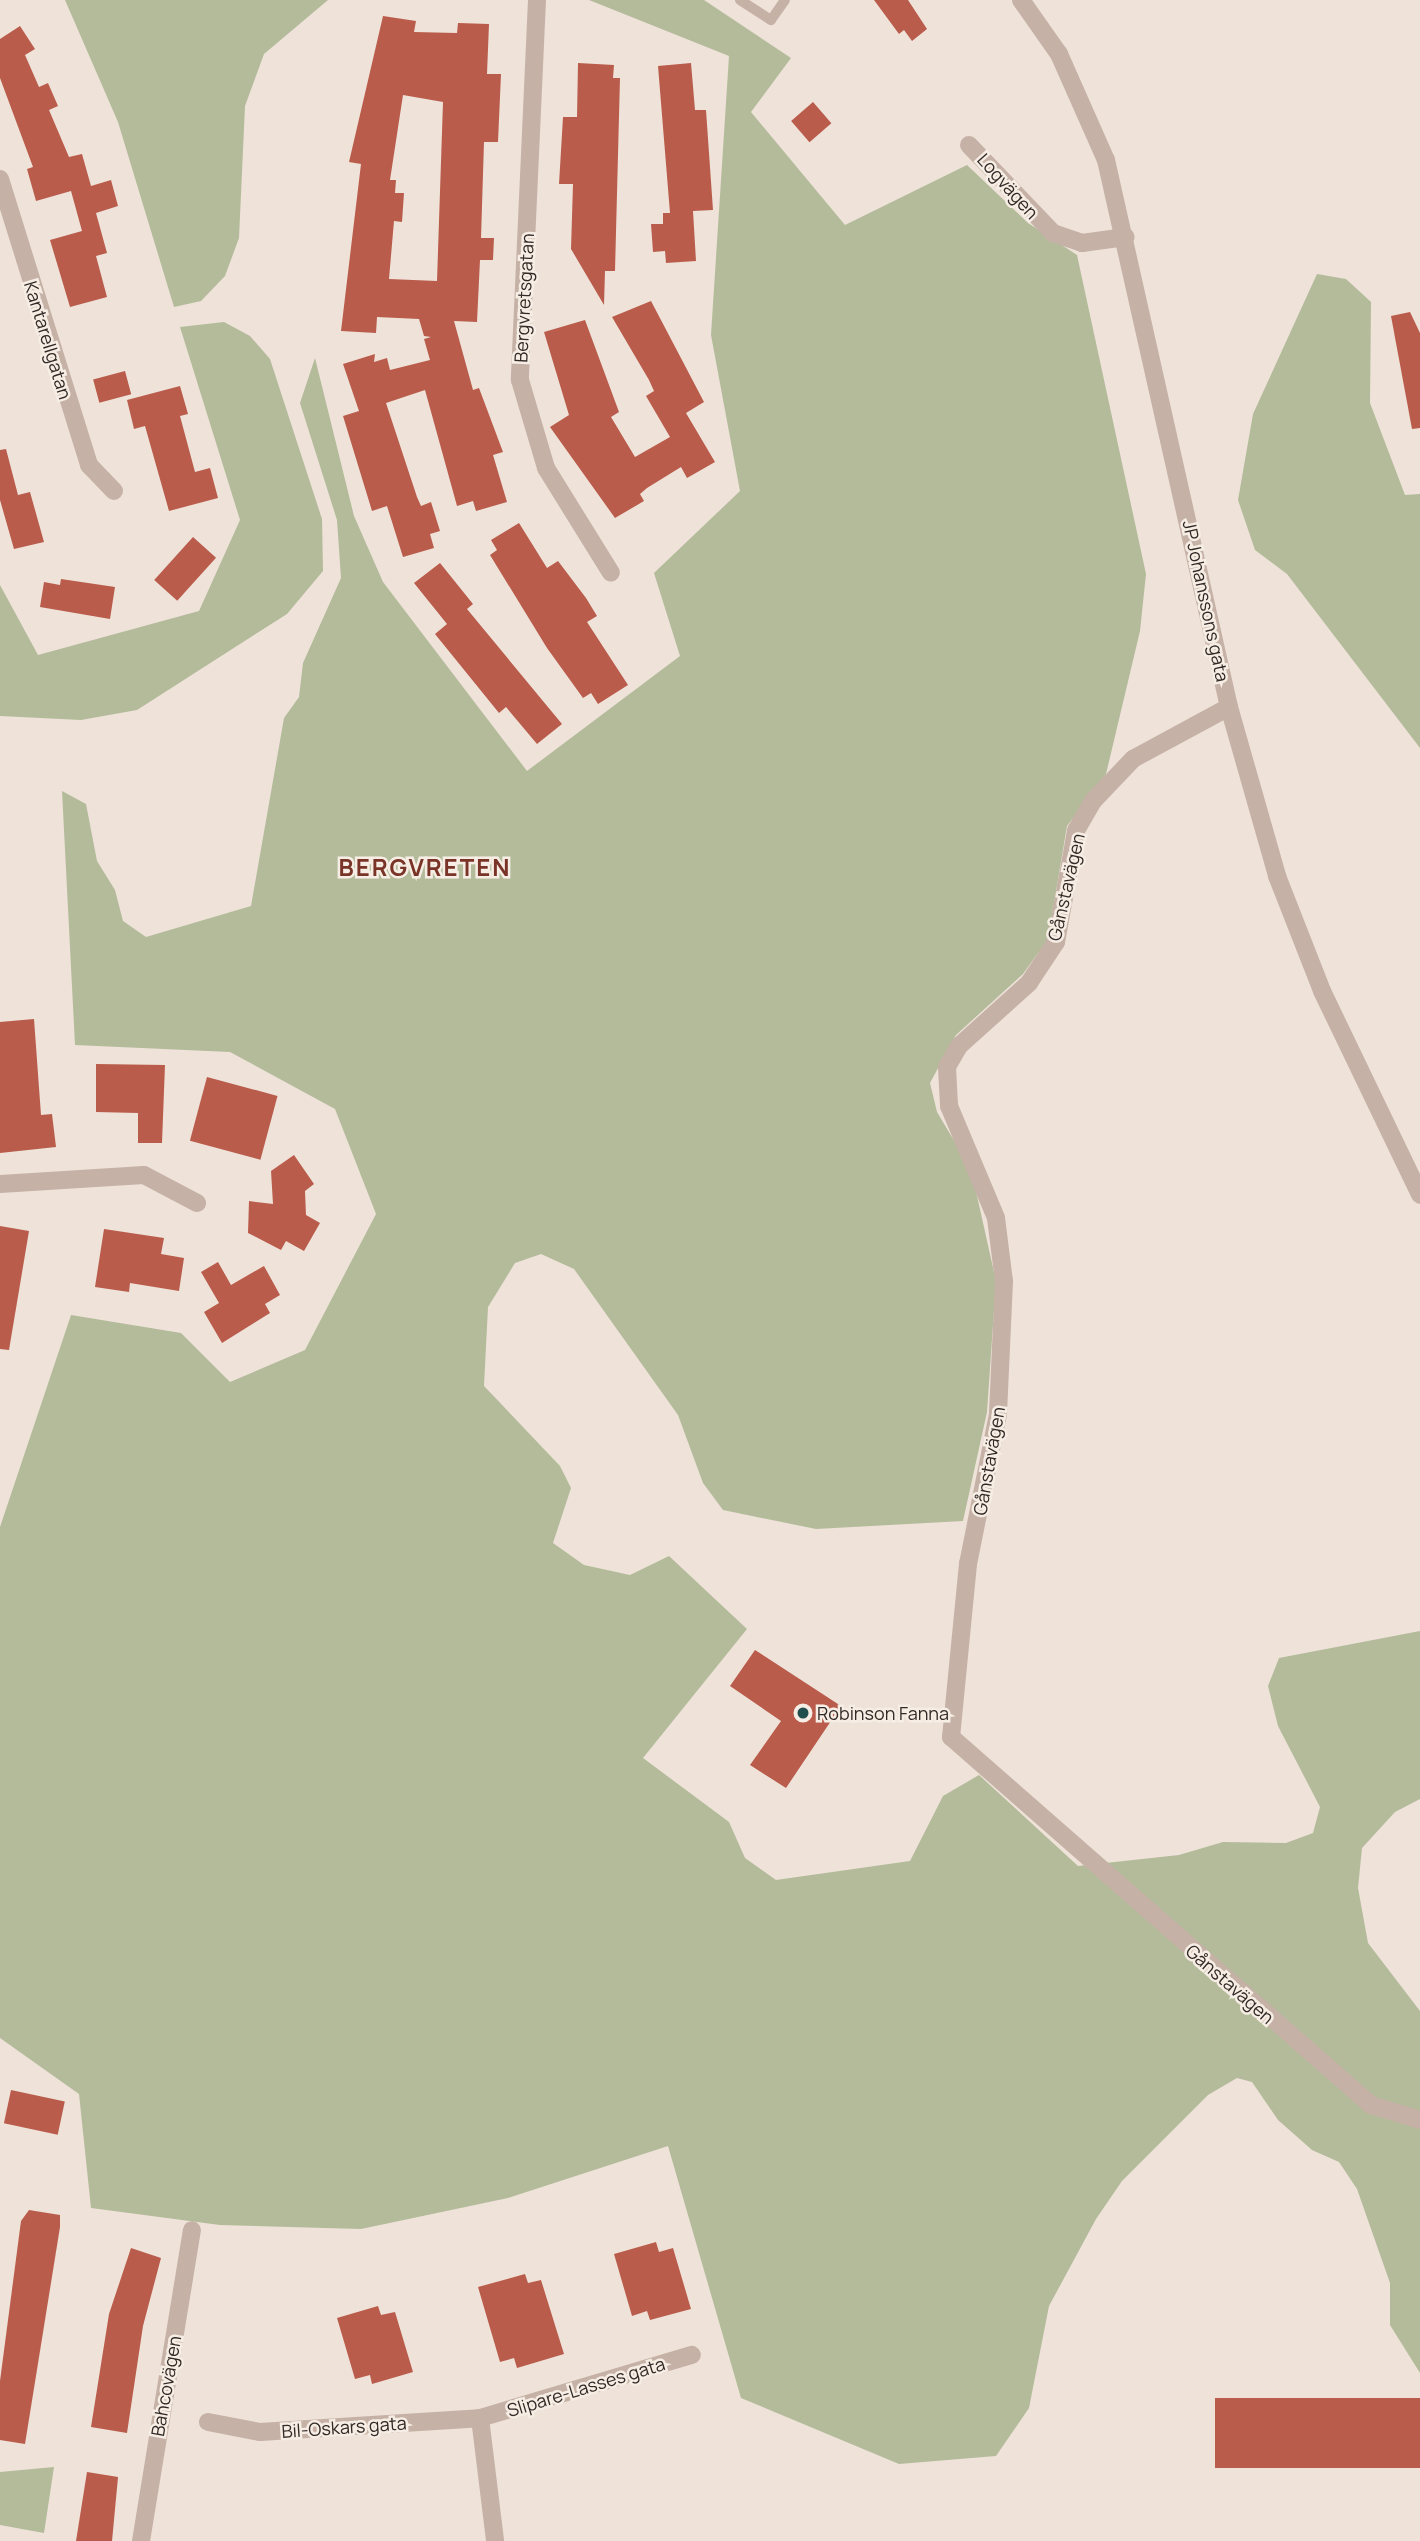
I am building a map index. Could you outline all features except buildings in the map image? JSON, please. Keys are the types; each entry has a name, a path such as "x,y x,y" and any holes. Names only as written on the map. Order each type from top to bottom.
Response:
{"street":[{"name":"Bergvretsgatan","path":"537,0 520,380 546,468 611,573"},
{"name":"JP Johanssons gata","path":"1021,0 1059,54 1096,137 1126,237 1229,707 1277,876 1322,991 1420,1195"},
{"name":"Logvägen","path":"970,145 1053,233 1082,243 1126,237"},
{"name":"Kantarellgatan","path":"0,178 89,465 114,491"},
{"name":"Gånstavägen","path":"1229,707 1133,759 1093,801 1076,831 1056,942 1029,982 959,1046 947,1067 949,1106 980,1167 996,1218 1004,1281 999,1414 968,1564 951,1737 1371,2105 1420,2120"},
{"path":"0,1184 144,1175 197,1203"},
{"name":"Bahcovägen","path":"141,2541 192,2231"},
{"name":"Slipare-Lasses gata","path":"481,2418 692,2355"},
{"path":"481,2418 495,2541"},
{"name":"Bil-Oskars gata","path":"208,2422 260,2432 481,2418"}],"lane":[{"path":"740,0 771,20 785,0"}],"green space":[{"path":"65,0 328,0 264,54 245,106 239,238 225,276 201,301 174,307 118,122"},
{"path":"589,0 704,0 791,58 751,112 845,225 967,165 1028,223 1077,255 1146,574 1140,631 1106,774 1067,826 1048,939 1023,974 956,1035 930,1083 937,1112 971,1169 996,1281 987,1412 963,1521 816,1529 723,1510 703,1483 678,1415 574,1269 541,1254 515,1263 488,1307 484,1386 560,1466 571,1488 553,1543 584,1565 630,1575 669,1556 747,1629 643,1758 729,1822 745,1858 776,1880 910,1861 943,1796 979,1775 1078,1866 1179,1855 1223,1842 1286,1843 1313,1833 1320,1807 1278,1726 1268,1686 1279,1658 1420,1631 1420,1799 1395,1812 1362,1848 1358,1888 1368,1943 1420,2011 1420,2373 1390,2325 1390,2283 1357,2189 1339,2162 1312,2150 1278,2120 1252,2082 1237,2078 1208,2095 1122,2181 1096,2219 1049,2306 1029,2408 996,2456 899,2464 741,2398 668,2146 508,2198 361,2229 220,2225 91,2208 79,2094 0,2038 0,1527 71,1315 181,1333 230,1382 305,1350 376,1214 335,1109 230,1052 75,1045 62,791 86,804 97,861 115,890 123,921 146,937 251,906 284,718 299,697 303,663 341,578 337,520 300,403 315,358 354,516 383,582 527,771 680,656 654,573 740,491 711,335 729,56"},
{"path":"1317,274 1346,279 1371,302 1370,403 1405,495 1420,494 1420,748 1287,574 1255,550 1238,500 1253,414"},
{"path":"224,322 250,336 270,359 322,519 323,571 287,614 137,710 81,720 0,716 0,585 38,655 199,611 240,520 180,327"},
{"path":"54,2467 44,2533 0,2525 0,2472"}],"place":[{"name":"Robinson Fanna","path":"803,1713"}],"district":[{"name":"BERGVRETEN","path":"425,867"}]}
